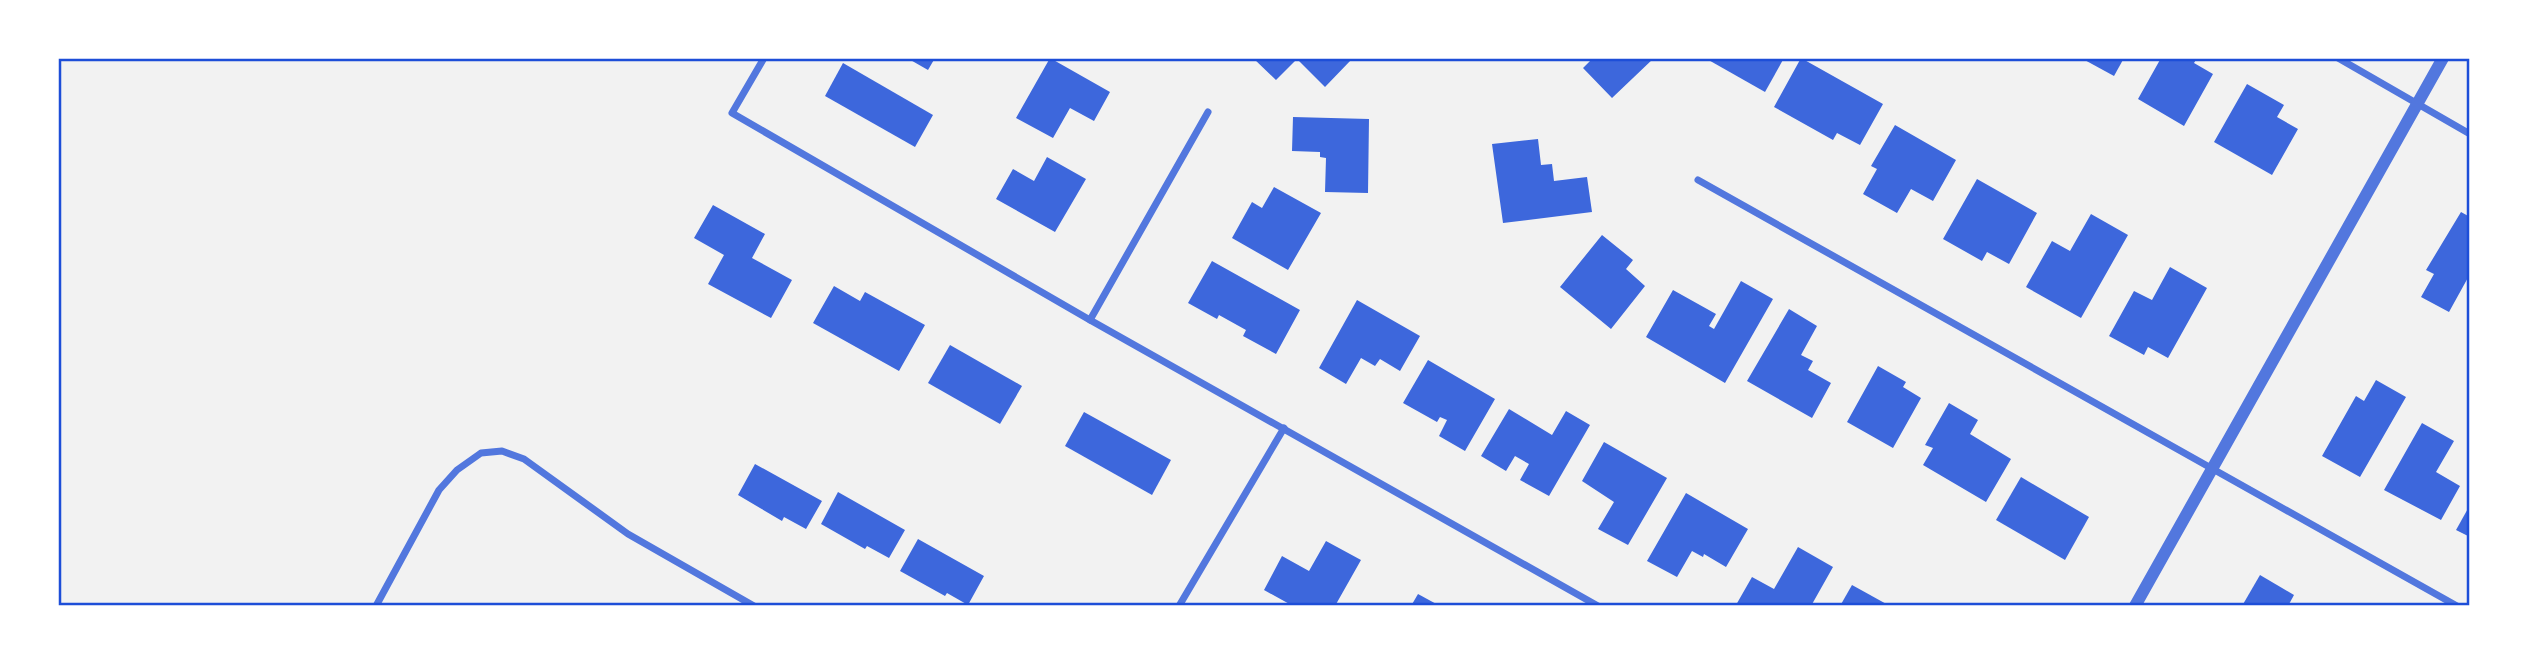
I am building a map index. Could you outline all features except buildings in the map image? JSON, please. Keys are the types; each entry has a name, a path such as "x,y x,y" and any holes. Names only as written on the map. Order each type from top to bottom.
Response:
{"street":[{"path":"764,58 732,113 1090,320 1598,606"},
{"path":"2338,58 2470,134"},
{"path":"2135,606 2443,58"},
{"path":"1090,320 1208,112"},
{"path":"1698,180 2457,606"},
{"path":"1179,606 1284,428"},
{"path":"376,606 439,490 457,470 481,453 502,451 524,459 628,534 754,606"}]}
